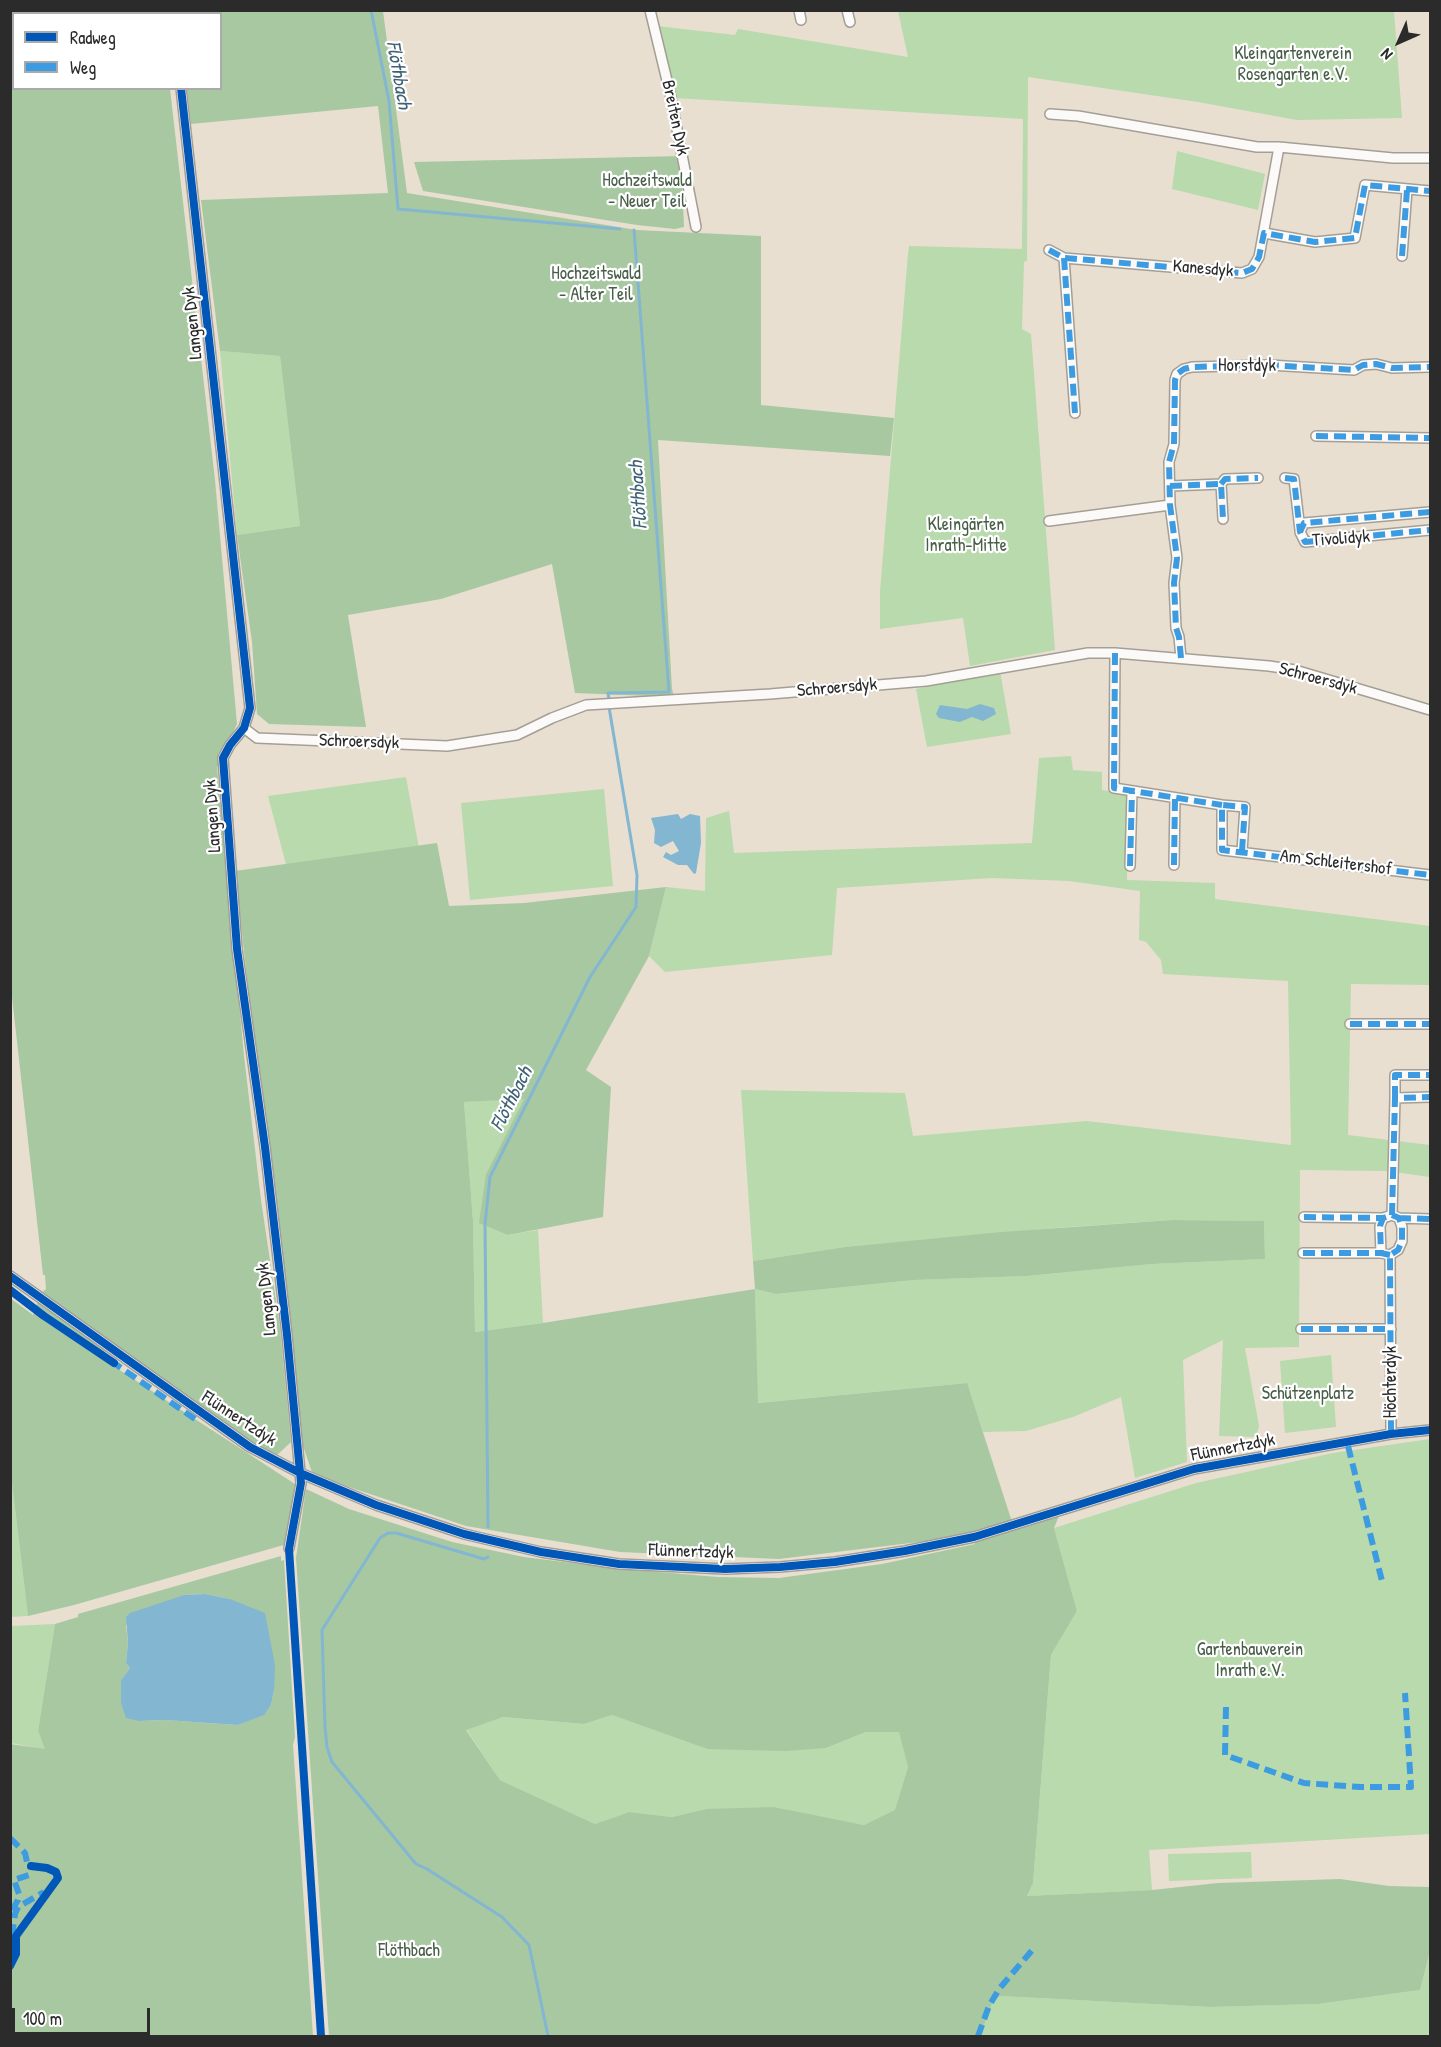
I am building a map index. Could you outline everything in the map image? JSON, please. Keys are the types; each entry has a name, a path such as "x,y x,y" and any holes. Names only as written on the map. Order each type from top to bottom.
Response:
{"street":[{"name":"Breiten Dyk","path":"650,10 670,93 696,227"},
{"path":"847,10 850,22"},
{"name":"Langen Dyk","path":"181,90 250,708 244,728 230,745 223,759 236,926 265,1147 301,1483 289,1548"},
{"path":"1050,114 1078,116 1257,147 1393,158 1431,158"},
{"name":"Kanesdyk","path":"1049,250 1064,258 1242,273 1252,269 1259,257 1279,147"},
{"path":"1264,233 1315,242 1355,238 1365,185 1431,191"},
{"path":"1402,256 1407,190"},
{"path":"1064,258 1075,413"},
{"name":"Horstdyk","path":"1181,658 1176,628 1174,583 1177,558 1170,505 1168,462 1174,444 1174,380 1177,374 1184,369 1269,365 1354,370 1363,365 1376,364 1392,368 1431,367"},
{"path":"1316,436 1431,438"},
{"path":"1222,519 1221,484 1225,479 1258,478"},
{"name":"Tivolidyk","path":"1285,478 1294,479 1300,532 1305,542 1431,530"},
{"path":"1170,486 1221,484"},
{"path":"1049,521 1170,505"},
{"name":"Tivolidyk","path":"1300,532 1304,523 1431,512"},
{"name":"Tivolidyk","path":"1388,515 1390,535"},
{"path":"1115,652 1114,788 1245,807 1242,851"},
{"name":"Schroersdyk","path":"244,728 257,738 447,746 517,735 586,705 770,694 926,681 1088,653 1115,652 1295,670 1431,710"},
{"path":"1130,866 1132,792"},
{"path":"1174,865 1175,798"},
{"name":"Am Schleitershof","path":"1222,805 1222,850 1431,875"},
{"path":"1350,1024 1431,1023"},
{"path":"1391,1217 1395,1075 1431,1075"},
{"path":"1395,1098 1431,1097"},
{"path":"1304,1217 1431,1219"},
{"name":"Höchterdyk","path":"1385,1254 1398,1250 1402,1241 1402,1227 1391,1217 1380,1226 1385,1254 1391,1329 1390,1434"},
{"path":"1304,1253 1385,1254"},
{"name":"Flünnertzdyk","path":"10,1276 250,1447 300,1473 421,1521 501,1544 619,1564 725,1569 780,1567 835,1562 905,1551 974,1537 1194,1469 1390,1434 1431,1430"},
{"name":"Höchterdyk","path":"1300,1329 1391,1329"}],"green space":[{"path":"11,11 161,11 12,12 12,90 170,90 215,480 237,724 217,767 244,1056 261,1200 280,1328 291,1442 275,1457 168,1384 41,1319 295,1484 287,1544 28,1616 10,1467 10,1298 33,1315 41,1293 46,1289 10,979"},
{"name":"Hochzeitswald - Alter Teil","path":"383,11 407,193 637,230 761,236 761,405 894,418 890,456 658,440 674,697 575,693 552,564 441,599 348,615 366,727 269,724 257,714 252,642 237,535 300,526 280,356 220,351 201,200 388,193 378,106 191,124 187,90 222,90 222,12 180,12"},
{"path":"898,11 1394,11 1402,118 1297,120 1198,102 1028,77 1027,261 1024,262 1022,329 1031,334 1055,650 970,666 963,618 880,629 880,591 908,254 909,246 1022,249 1023,119 675,98 657,26 735,35 738,29 908,57"},
{"path":"1177,151 1265,174 1258,210 1172,189"},
{"name":"Hochzeitswald - Neuer Teil","path":"681,156 684,227 675,229 423,191 414,162"},
{"path":"220,351 280,356 300,526 237,535"},
{"path":"1000,671 1011,734 927,747 916,689"},
{"path":"1071,756 1073,770 1102,772 1102,790 1128,794 1127,880 1215,883 1215,899 1430,926 1430,985 1351,984 1348,1135 1430,1145 1430,1177 1387,1171 1300,1170 1299,1347 1245,1348 1259,1426 1256,1437 1219,1436 1223,1340 1183,1360 1187,1462 1135,1478 1121,1397 1073,1417 1026,1431 983,1432 966,1383 757,1403 755,1289 776,1294 914,1280 1027,1276 1152,1264 1265,1259 1264,1221 1172,1220 1067,1227 845,1247 753,1261 741,1090 905,1093 913,1136 1087,1121 1291,1145 1288,981 1163,974 1161,960 1146,942 1139,940 1140,891 1069,881 992,878 837,888 832,955 665,972 649,956 666,887 705,891 706,818 729,811 734,853 1032,843 1039,758"},
{"path":"406,777 420,854 288,872 268,796"},
{"path":"604,789 613,886 470,900 461,803"},
{"path":"437,843 449,906 524,903 666,887 649,956 586,1070 611,1087 603,1217 508,1235 479,1223 486,1174 524,1099 464,1102 473,1221 475,1332 755,1289 758,1403 967,1383 1013,1525 976,1535 779,1559 620,1552 466,1526 313,1475 301,1440 287,1335 235,871"},
{"path":"525,1098 486,1174 508,1235 538,1230 543,1323 475,1332 473,1221 464,1102"},
{"path":"1172,1220 1264,1221 1265,1259 1152,1264 1027,1276 914,1280 776,1294 755,1289 753,1261 845,1247 1002,1232"},
{"name":"Schützenplatz","path":"1331,1355 1336,1427 1285,1433 1280,1361"},
{"name":"Gartenbauverein Inrath e.V.","path":"1430,1439 1430,1834 1149,1850 1152,1890 1027,1896 1033,1883 1051,1655 1077,1611 1054,1528 1196,1483 1333,1453"},
{"path":"10,1467 28,1616 10,1617"},
{"path":"306,1489 349,1509 452,1542 524,1557 612,1568 718,1577 779,1578 882,1564 975,1544 974,1537 1059,1516 1054,1528 1077,1611 1051,1655 1033,1883 1027,1896 1152,1890 1218,1883 1340,1879 1389,1886 1430,1887 1430,1951 1420,1990 1318,2004 1210,2007 1000,1996 993,2001 980,2036 329,2036 296,1558","holes":["612,1715 707,1749 786,1751 826,1748 866,1732 899,1732 908,1767 895,1810 864,1825 773,1807 706,1809 672,1817 629,1812 595,1824 500,1780 466,1730 503,1717 584,1724"]},
{"path":"281,1556 281,1561 284,1560 295,1737 293,1745 313,2036 11,2036 10,1744 45,1749 38,1731 55,1624 78,1617 78,1614","holes":["205,1594 230,1599 274,1690 271,1705 264,1714 238,1725 165,1720 139,1721 121,1680 130,1668 126,1663 128,1643 126,1625 184,1595"]},
{"path":"55,1624 38,1731 46,1750 11,1743 11,1626"},
{"path":"612,1715 707,1749 826,1748 866,1732 900,1732 908,1767 895,1811 864,1825 827,1818 706,1809 672,1817 629,1812 595,1824 500,1780 466,1729 503,1717 584,1724"},
{"path":"1251,1852 1252,1878 1169,1881 1168,1854"},
{"path":"1430,1951 1430,2036 980,2036 993,2001 1000,1996 1210,2007 1318,2004 1420,1990"}],"water":[{"path":"980,704 994,708 996,714 983,721 972,717 960,722 939,718 936,714 940,705 967,709"},
{"path":"678,814 681,819 690,814 700,816 701,843 694,874 687,865 678,865 663,857 666,852 671,855 679,851 673,841 661,847 654,843 655,830 651,818"},
{"path":"205,1594 230,1599 265,1613 275,1665 271,1705 264,1715 238,1725 165,1720 139,1721 126,1718 121,1703 121,1680 130,1668 126,1663 128,1643 126,1617 130,1613 184,1595"}],"waterway":[{"name":"Flöthbach","path":"371,10 389,101 398,209 620,229"},
{"name":"Flöthbach","path":"609,699 608,693 669,692 634,230"},
{"name":"Flöthbach","path":"488,1527 485,1224 490,1177 590,977 636,907 637,875 609,707"},
{"name":"Flöthbach","path":"488,1557 484,1559 396,1533 388,1533 380,1538 322,1630 327,1747 332,1762 416,1864 502,1917 529,1945 548,2036"}],"marked path":[{"path":"1049,250 1064,258 1242,273 1252,269 1259,257 1264,233 1315,242 1355,238 1365,185 1430,191"},
{"path":"1402,256 1407,190"},
{"path":"1064,258 1075,413"},
{"path":"1181,658 1176,628 1174,583 1177,558 1170,505 1169,462 1174,444 1177,374 1192,367 1269,365 1354,370 1363,365 1376,364 1392,368 1430,367"},
{"path":"1316,436 1430,438"},
{"path":"1221,484 1225,479 1258,478"},
{"path":"1285,478 1294,479 1300,532"},
{"path":"1170,486 1221,484 1223,519"},
{"path":"1430,512 1304,523 1300,532 1305,542 1430,530"},
{"path":"1115,653 1114,788 1222,805"},
{"path":"1130,866 1132,792"},
{"path":"1174,865 1175,798"},
{"path":"1242,851 1245,807 1222,805 1222,850 1430,875"},
{"path":"1350,1024 1430,1024"},
{"path":"1395,1098 1395,1075 1430,1075"},
{"path":"1392,1215 1395,1098 1430,1097"},
{"path":"1390,1255 1381,1253 1380,1226 1383,1218 1392,1215 1399,1218 1402,1227 1402,1241 1398,1250 1390,1255 1391,1434"},
{"path":"1304,1217 1383,1218"},
{"path":"1399,1218 1430,1219"},
{"path":"1303,1253 1381,1253"},
{"path":"1301,1329 1391,1329"},
{"path":"111,1361 195,1419"},
{"path":"1348,1446 1382,1581"},
{"path":"1226,1707 1225,1755 1304,1783 1360,1787 1411,1787 1405,1693"},
{"path":"10,1838 25,1853 27,1862 31,1866"},
{"path":"12,1910 19,1894 14,1880 29,1875 31,1866"},
{"path":"12,1936 18,1907 44,1892"},
{"path":"978,2036 989,2006 999,1989 1034,1948"}],"cycle path":[{"path":"181,90 250,708 244,728 223,758 237,949 265,1147 287,1335 301,1483 289,1549 321,2036"},
{"path":"10,1276 250,1447 300,1473 376,1505 464,1534 541,1552 619,1564 725,1569 780,1567 835,1562 905,1551 974,1537 1194,1469 1391,1434 1430,1430"},
{"path":"10,1290 114,1363"},
{"path":"10,1966 16,1954 16,1936 58,1878 56,1872 31,1866"}],"park label":[{"name":"Kleingartenverein Rosengarten e.V.","path":"1293,64"},
{"name":"Kleingärten Inrath-Mitte","path":"966,535"}]}
